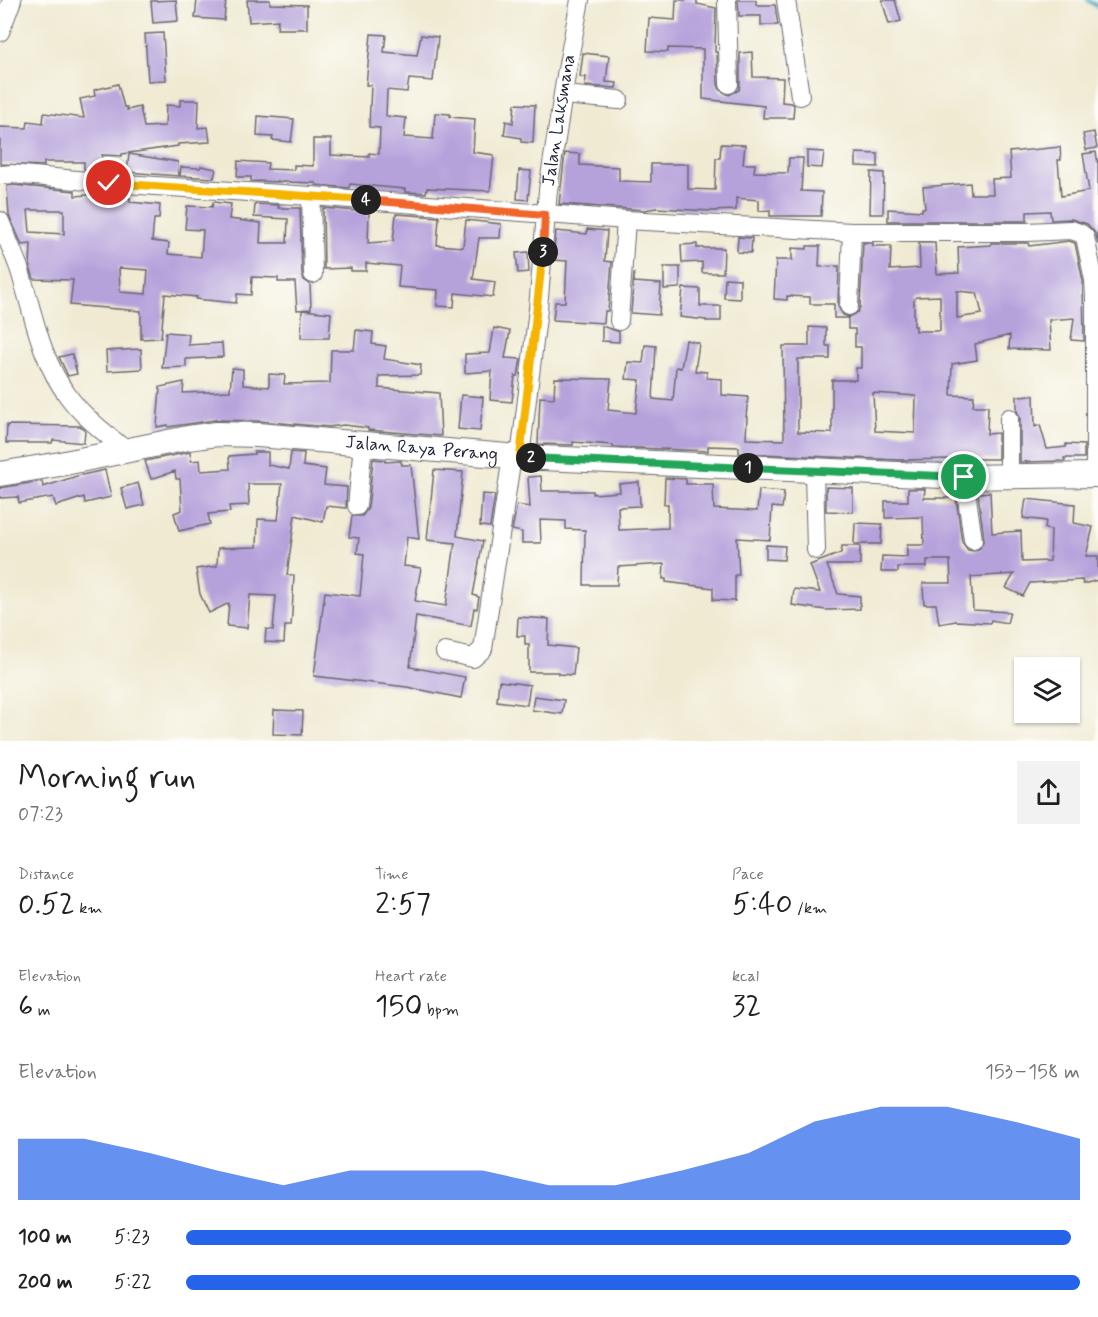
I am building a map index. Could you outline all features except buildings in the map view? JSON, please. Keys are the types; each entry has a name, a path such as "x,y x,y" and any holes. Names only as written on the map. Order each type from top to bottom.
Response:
{"main road":[{"name":"Jalan Raya Perang","path":"0,474 217,434 258,435 516,457 814,471 964,477 1096,475"}],"street":[{"path":"0,32 12,0"},
{"name":"Jalan Laksmana","path":"445,652 473,658 483,650 516,457 538,309 545,215 580,0"},
{"path":"728,0 729,84"},
{"path":"786,0 800,96"},
{"path":"563,95 619,100"},
{"path":"0,175 12,174 545,215 852,232 1071,230 1085,237 1095,298 1096,475"},
{"path":"311,196 313,274"},
{"path":"620,321 626,220"},
{"path":"0,221 18,266 46,357 60,384 68,397 125,450"},
{"path":"849,306 852,232"},
{"path":"1009,418 1009,477"},
{"path":"357,506 363,444"},
{"path":"814,471 816,550"},
{"path":"964,477 973,540"}],"waterway":[{"path":"1088,0 1098,7"}],"route":[{"path":"109,183 311,196 545,215 538,309 520,457 964,477"}]}
